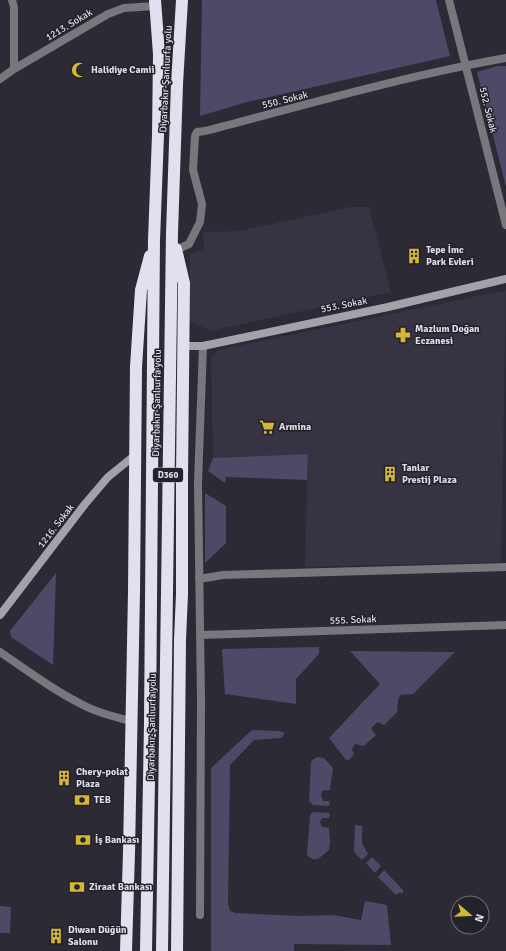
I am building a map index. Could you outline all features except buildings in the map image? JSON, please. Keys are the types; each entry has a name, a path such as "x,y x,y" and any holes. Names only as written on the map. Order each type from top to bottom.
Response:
{"highway":[{"name":"Diyarbakır-Şanlıurfa yolu","path":"162,951 172,233 176,84 182,0"},
{"name":"Diyarbakır-Şanlıurfa yolu","path":"146,951 150,723 154,240 159,54 155,3"},
{"path":"172,233 184,283 182,594 180,640 177,951"},
{"path":"126,951 136,367 140,290 154,240"}],"street":[{"path":"12,0 14,7 14,69"},
{"name":"552. Sokak","path":"449,0 506,225"},
{"name":"1213. Sokak","path":"0,79 14,69 108,14 124,8 155,3"},
{"name":"550. Sokak","path":"176,250 189,244 200,222 202,204 193,170 195,136 197,132 389,83 466,65 506,58"},
{"name":"553. Sokak","path":"184,346 203,346 388,307 506,279"},
{"path":"200,915 200,635 198,483 203,346"},
{"name":"1216. Sokak","path":"0,615 90,498 108,477 134,456"},
{"path":"199,579 223,575 506,566"},
{"name":"555. Sokak","path":"200,635 506,625"},
{"path":"0,652 58,691 87,707 104,714 131,721"}],"shaded area":[{"path":"202,0 436,0 450,56 247,102 200,116"},
{"path":"498,66 506,66 506,187 477,72"},
{"path":"350,207 369,207 391,292 210,331 189,320 190,254 204,250 203,232 240,231"},
{"path":"506,290 501,562 305,567 308,454 213,458 211,357 218,350"},
{"path":"308,454 307,480 226,477 225,483 208,471 213,458"},
{"path":"205,493 226,506 226,543 205,563"},
{"path":"56,573 53,665 11,637 10,631"},
{"path":"319,647 319,654 296,679 296,704 225,694 222,649"},
{"path":"350,651 455,652 413,694 400,695 397,712 384,725 378,722 371,728 376,735 364,746 355,744 352,749 354,754 349,760 346,760 329,738 380,684"},
{"path":"252,730 279,731 285,733 281,738 254,740 230,765 228,904 230,911 235,913 300,916 333,915 361,920 365,901 387,905 391,945 294,944 294,951 211,951 211,768"},
{"path":"318,757 324,758 333,768 330,790 322,791 321,795 323,801 330,801 329,806 313,805 309,801 311,762"},
{"path":"312,812 330,813 329,818 322,818 320,822 322,827 329,828 329,850 318,859 312,859 307,855 310,816"},
{"path":"355,825 362,826 362,843 368,854 362,860 354,852"},
{"path":"372,857 381,866 375,873 366,863"},
{"path":"384,870 403,890 403,893 398,893 396,895 378,877"},
{"path":"0,906 11,907 10,933 0,933"}],"place":[{"name":"Halidiye Camii","path":"79,70"},
{"name":"Tepe İmc Park Evleri","path":"414,256"},
{"name":"Mazlum Doğan Eczanesi","path":"403,335"},
{"name":"Armina","path":"267,427"},
{"name":"Tanlar Prestij Plaza","path":"390,474"},
{"name":"Chery-polat Plaza","path":"64,778"},
{"name":"TEB","path":"82,800"},
{"name":"İş Bankası","path":"83,840"},
{"name":"Ziraat Bankası","path":"77,887"},
{"name":"Diwan Düğün Salonu","path":"56,936"}]}
